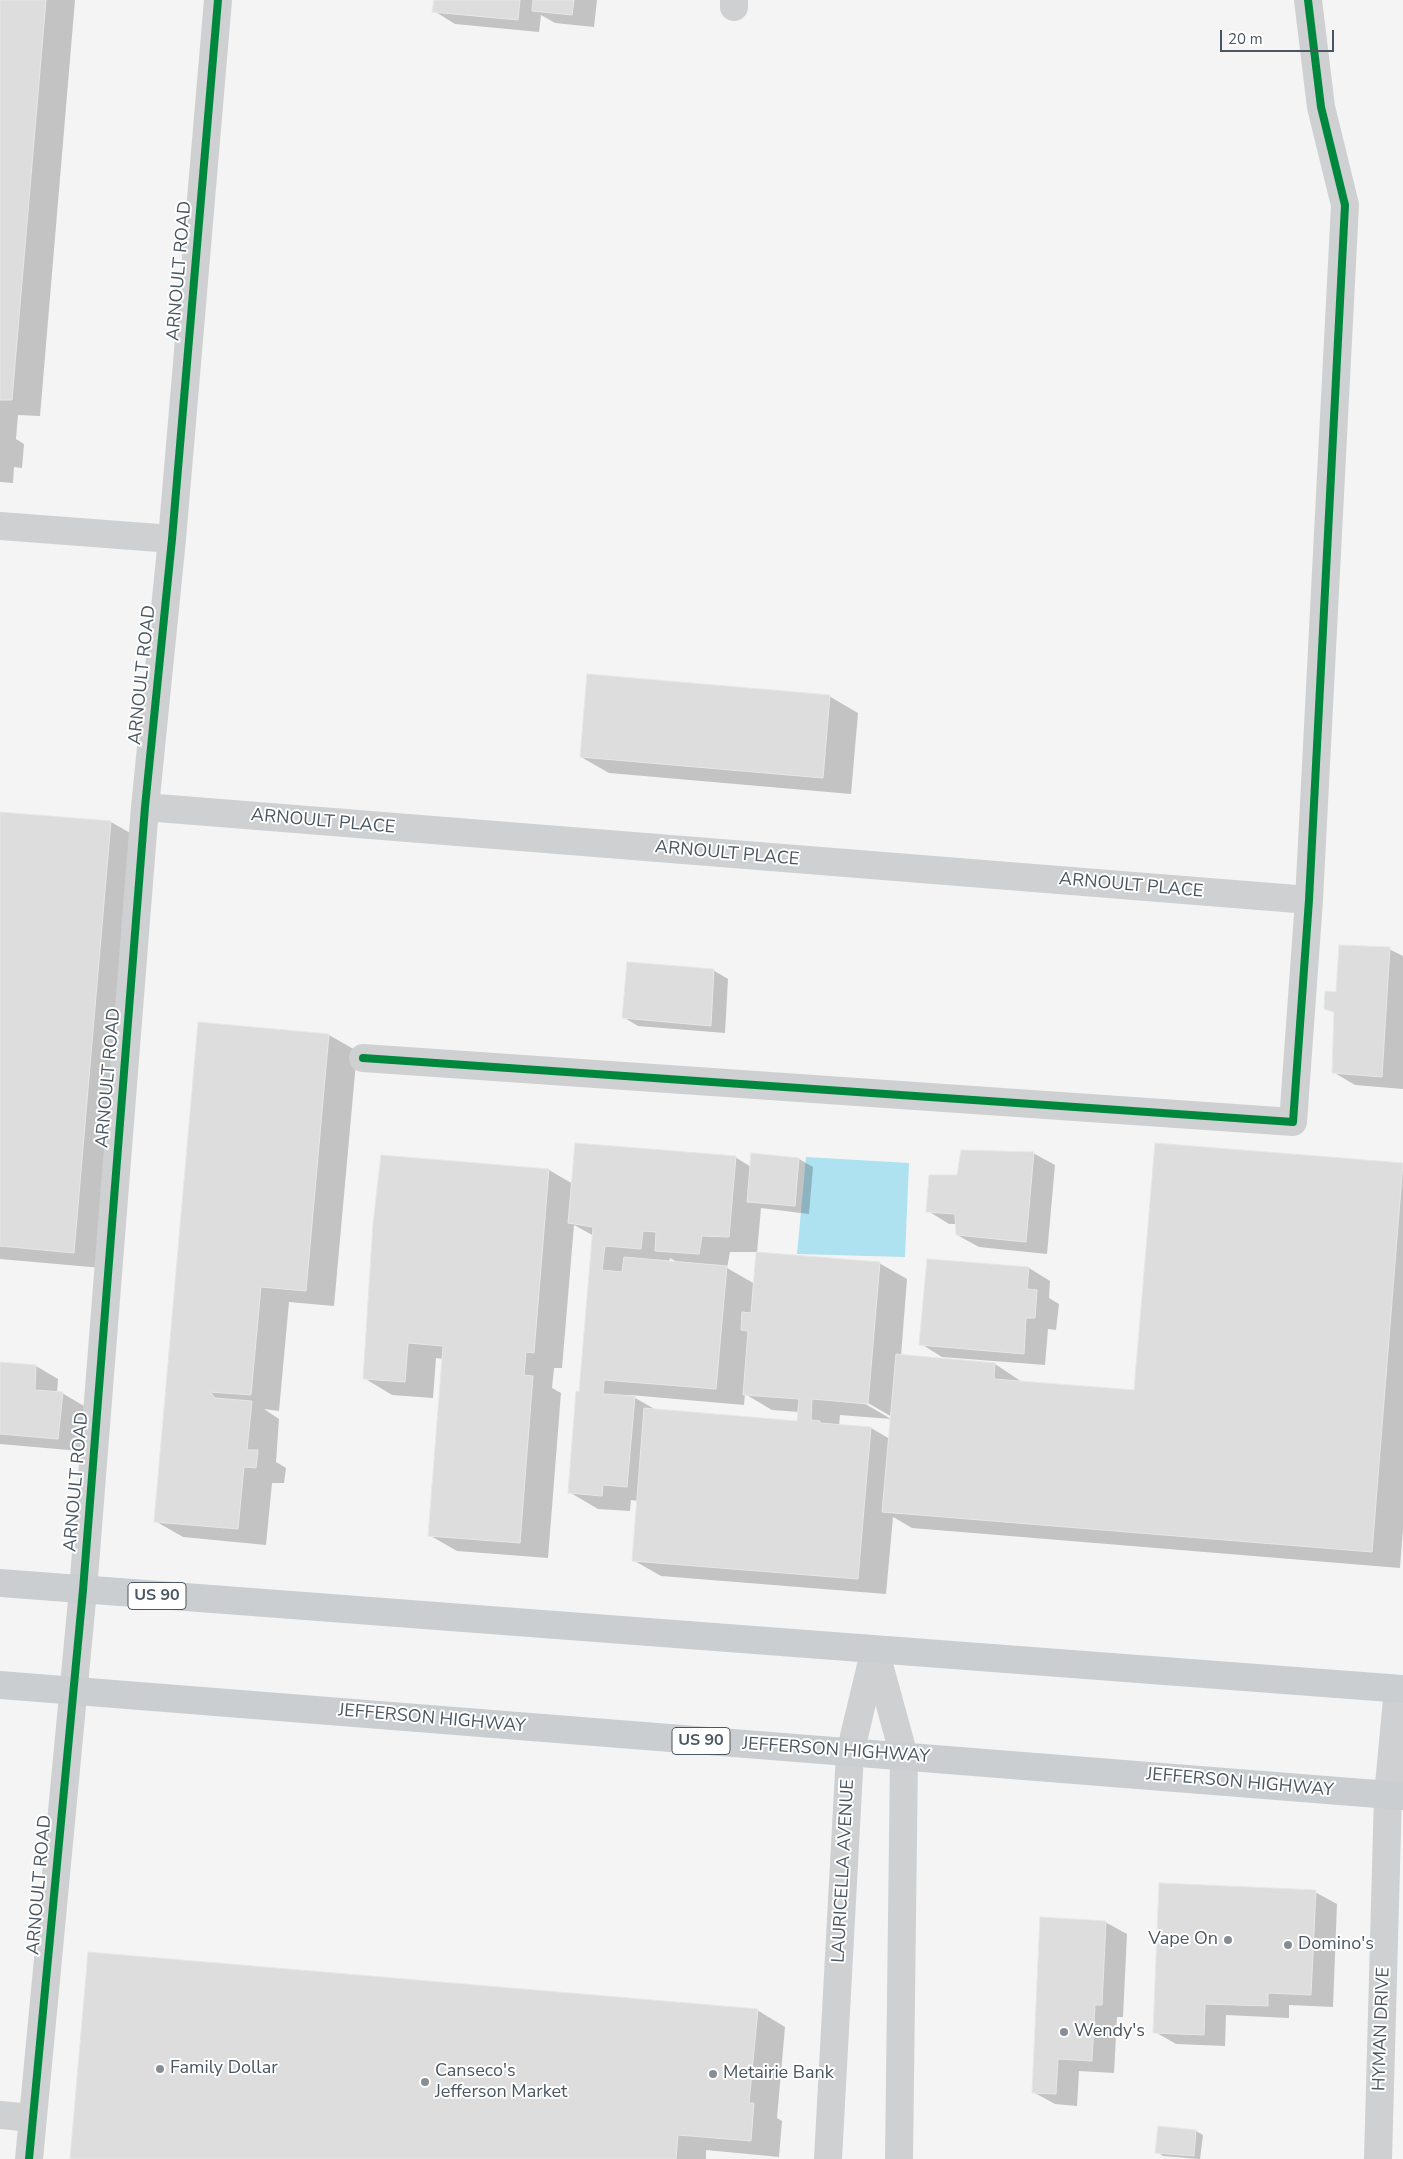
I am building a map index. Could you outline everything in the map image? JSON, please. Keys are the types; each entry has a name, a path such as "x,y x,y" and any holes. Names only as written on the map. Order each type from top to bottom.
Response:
{"main road":[{"name":"US 90","path":"0,1583 1401,1689"},
{"name":"JEFFERSON HIGHWAY","path":"0,1685 1396,1795"}],"street":[{"name":"ARNOULT ROAD","path":"29,2159 83,1590 145,808 172,539 218,0"},
{"path":"363,1058 1293,1122 1309,900 1346,205 1321,107 1308,0"},
{"path":"0,526 172,539"},
{"name":"ARNOULT PLACE","path":"145,808 1309,900"},
{"path":"875,1650 904,1756 899,2159"},
{"name":"LAURICELLA AVENUE","path":"828,2159 850,1753 875,1650"},
{"name":"HYMAN DRIVE","path":"1378,2159 1401,1689"},
{"path":"0,2115 32,2118"}],"water":[{"path":"806,1157 909,1163 905,1257 797,1254"}],"building":[{"path":"0,0 46,0 12,400 0,400"},
{"path":"434,0 520,0 518,20 432,12"},
{"path":"533,0 574,0 572,15 532,11"},
{"path":"587,674 830,695 823,778 580,757"},
{"path":"0,812 111,821 74,1253 0,1246"},
{"path":"1339,945 1390,947 1382,1077 1332,1073 1334,1012 1324,1009 1325,991 1336,992"},
{"path":"627,962 714,969 711,1026 622,1018"},
{"path":"198,1022 329,1034 306,1291 261,1287 251,1395 210,1392 215,1398 252,1401 247,1450 258,1450 256,1468 244,1467 238,1529 154,1522"},
{"path":"575,1143 736,1156 729,1237 702,1236 699,1254 655,1251 656,1232 643,1231 641,1249 605,1246 602,1270 622,1272 624,1257 727,1266 716,1389 604,1380 603,1394 635,1396 627,1487 603,1485 602,1496 568,1493 576,1391 579,1392 593,1227 568,1223"},
{"path":"1155,1143 1403,1163 1372,1552 882,1512 896,1354 995,1363 994,1379 1134,1390"},
{"path":"961,1150 1034,1152 1026,1242 956,1235 955,1214 926,1212 929,1175 957,1175"},
{"path":"751,1153 799,1158 795,1206 747,1202"},
{"path":"381,1155 549,1169 534,1353 526,1352 524,1375 533,1376 520,1543 428,1536 443,1346 408,1343 405,1382 363,1379 373,1224"},
{"path":"756,1252 880,1262 868,1404 812,1399 811,1420 820,1421 820,1423 871,1427 858,1579 632,1561 644,1408 797,1421 799,1399 743,1395 748,1331 741,1330 742,1312 751,1313"},
{"path":"927,1259 1029,1267 1027,1289 1037,1290 1035,1318 1026,1318 1024,1354 919,1345"},
{"path":"0,1362 36,1365 35,1390 63,1392 58,1439 0,1434"},
{"path":"1159,1883 1316,1890 1311,1995 1268,1993 1268,2006 1205,2004 1204,2035 1153,2033"},
{"name":"Wendy's","path":"1040,1917 1106,1921 1102,2005 1095,2005 1092,2061 1058,2059 1056,2094 1032,2093"},
{"path":"88,1952 758,2009 749,2103 754,2103 751,2141 678,2135 676,2159 70,2159"},
{"path":"1158,2126 1196,2130 1194,2156 1155,2153"}],"cycle path":[{"path":"29,2159 83,1590 145,807 172,539 218,0"},
{"path":"363,1058 1293,1122 1309,900 1345,205 1321,107 1308,0"}],"place":[{"name":"Vape On","path":"1228,1940"},
{"name":"Domino's","path":"1288,1945"},
{"name":"Wendy's","path":"1064,2032"},
{"name":"Family Dollar","path":"160,2069"},
{"name":"Metairie Bank","path":"713,2074"},
{"name":"Canseco's Jefferson Market","path":"425,2082"}]}
